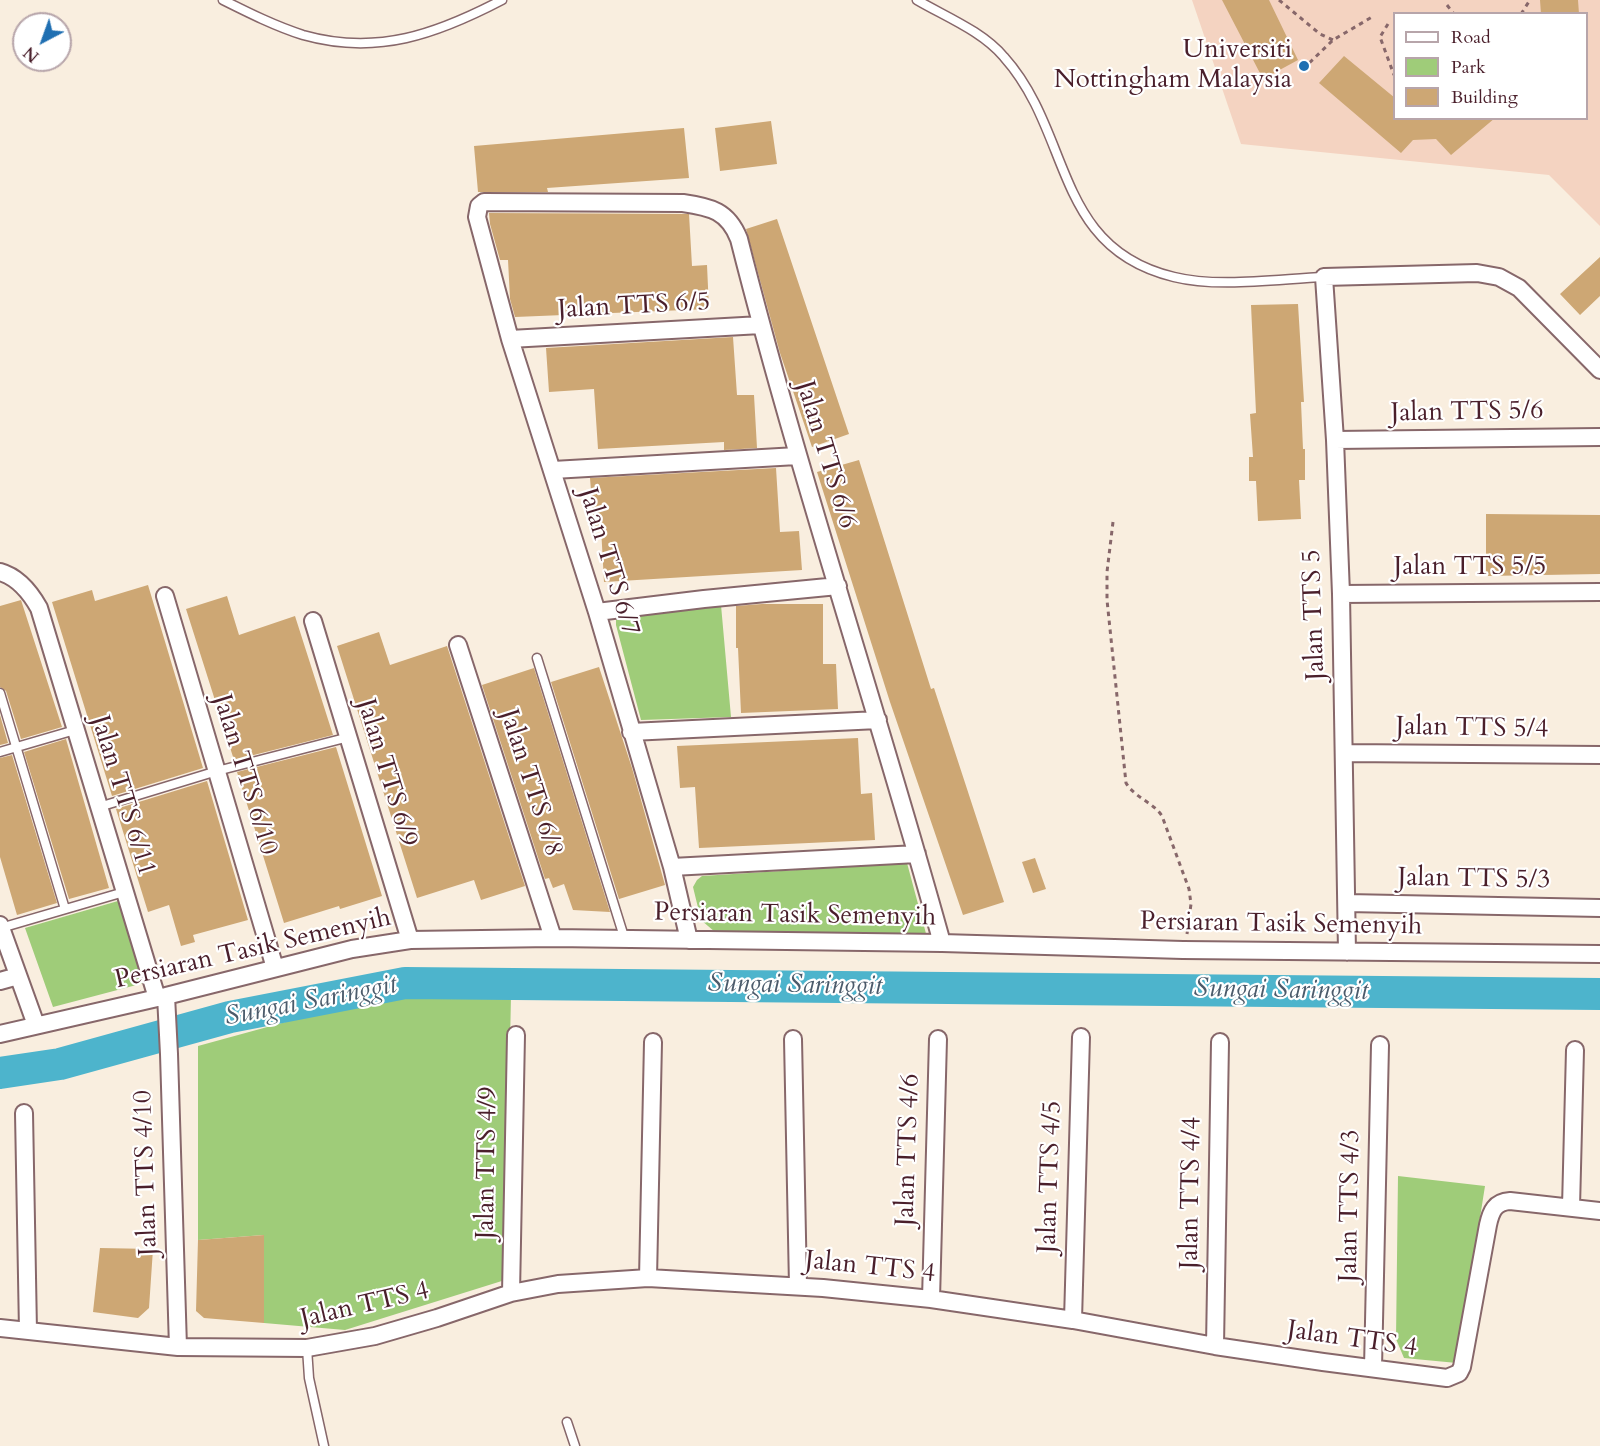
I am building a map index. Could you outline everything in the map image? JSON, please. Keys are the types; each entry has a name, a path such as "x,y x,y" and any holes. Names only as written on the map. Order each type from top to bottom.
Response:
{"street":[{"name":"Jalan TTS 6/6","path":"484,202 698,205 723,214 735,228 797,456 878,720 942,943"},
{"name":"Jalan TTS 6/7","path":"484,202 479,206 477,217 510,339 597,612 672,867 688,940"},
{"path":"1324,277 1477,273 1499,277 1519,288 1600,370"},
{"name":"Jalan TTS 5","path":"1324,277 1335,440 1341,594 1347,952"},
{"name":"Jalan TTS 6/5","path":"510,339 760,325"},
{"name":"Jalan TTS 5/6","path":"1335,440 1600,437"},
{"path":"553,470 797,456"},
{"name":"Jalan TTS 6/11","path":"0,572 19,582 31,594 39,608 124,892 161,997"},
{"path":"597,612 704,598 838,586"},
{"name":"Jalan TTS 5/5","path":"1341,594 1600,592"},
{"name":"Jalan TTS 6/10","path":"165,596 275,968"},
{"name":"Jalan TTS 6/9","path":"313,621 410,940"},
{"name":"Jalan TTS 6/8","path":"458,645 553,938"},
{"path":"631,732 878,720"},
{"name":"Jalan TTS 5/4","path":"1344,753 1600,755"},
{"path":"672,867 917,854"},
{"name":"Jalan TTS 5/3","path":"1347,903 1600,908"},
{"path":"0,927 36,1025"},
{"name":"Persiaran Tasik Semenyih","path":"0,1034 161,997 352,949 410,940 553,938 942,943 1183,950 1600,954"},
{"path":"0,981 18,976"},
{"name":"Jalan TTS 4/10","path":"161,997 168,1027 170,1054 178,1347"},
{"name":"Jalan TTS 4/9","path":"511,1293 516,1035"},
{"name":"Jalan TTS 4/5","path":"1073,1320 1081,1037"},
{"name":"Jalan TTS 4/6","path":"931,1299 938,1039"},
{"path":"794,1040 798,1286"},
{"path":"648,1278 653,1042"},
{"name":"Jalan TTS 4/4","path":"1215,1346 1220,1042"},
{"name":"Jalan TTS 4/3","path":"1373,1368 1380,1046"},
{"path":"1571,1207 1575,1050"},
{"path":"24,1113 28,1331"},
{"name":"Jalan TTS 4","path":"0,1328 178,1347 307,1348 375,1336 511,1293 558,1284 648,1278 798,1286 931,1299 1073,1320 1215,1346 1418,1376 1447,1378 1459,1373 1464,1358 1492,1209 1503,1201 1510,1201 1600,1210"}],"lane":[{"path":"223,0 263,20 304,35 347,42 390,42 429,33 467,18 502,0"},
{"path":"917,0 986,40 1003,56 1020,77 1033,99 1083,212 1097,233 1111,248 1127,259 1149,270 1177,278 1223,282 1324,277"},
{"path":"537,658 625,940"},
{"path":"0,693 65,909"},
{"path":"0,752 75,730"},
{"path":"99,807 217,771 350,737"},
{"path":"0,927 124,892"},
{"path":"307,1348 309,1378 324,1446"},
{"path":"567,1422 575,1446"}],"path":[{"path":"1279,0 1320,34 1333,40"},
{"path":"1448,5 1453,12"},
{"path":"1303,69 1333,40 1372,17"},
{"path":"1388,24 1380,37 1393,70"},
{"path":"1113,522 1107,573 1107,600 1126,783 1134,793 1157,808 1162,816 1189,889 1190,920 1183,950"}],"shaded area":[{"name":"Universiti Nottingham Malaysia","path":"1192,0 1600,0 1600,226 1549,175 1241,144"}],"green space":[{"path":"721,605 731,717 641,720 616,620 625,613"},
{"path":"907,863 928,941 715,932 701,920 693,887 702,876"},
{"path":"118,901 144,983 53,1007 25,928"},
{"path":"384,995 511,996 505,1280 345,1330 264,1323 264,1235 198,1240 198,1046"},
{"path":"1398,1176 1485,1186 1457,1363 1404,1358 1396,1339"}],"building":[{"path":"1222,0 1269,0 1298,60 1263,79"},
{"path":"1540,0 1578,0 1579,12 1541,12"},
{"path":"1344,56 1393,96 1393,120 1493,120 1451,155 1436,139 1413,140 1401,153 1319,83"},
{"path":"771,121 777,164 720,171 715,128"},
{"path":"684,128 689,178 547,188 548,192 478,192 474,146"},
{"path":"489,213 689,214 692,266 707,265 709,309 515,317 510,299 508,260 500,260"},
{"path":"777,219 849,434 812,447 780,353 746,229"},
{"path":"1600,257 1600,296 1580,315 1560,294"},
{"path":"1298,304 1304,402 1301,402 1303,449 1305,449 1305,480 1299,480 1301,519 1258,521 1256,481 1249,481 1249,457 1253,457 1250,414 1256,413 1251,305"},
{"path":"733,337 737,395 754,395 757,448 724,450 724,442 598,449 594,389 549,392 546,348"},
{"path":"859,460 931,689 934,688 1004,902 963,915 890,702 817,472"},
{"path":"776,468 780,532 799,531 802,570 604,582 601,527 594,528 590,478"},
{"path":"1486,514 1600,515 1600,574 1486,576"},
{"path":"148,585 203,768 112,796 52,602 92,590 95,601"},
{"path":"227,596 239,635 295,616 333,735 234,760 186,609"},
{"path":"21,600 62,727 21,739 6,691 0,687 0,606"},
{"path":"823,604 823,664 836,664 838,709 741,713 738,648 736,648 736,606"},
{"path":"379,632 390,665 447,646 525,886 481,900 474,880 417,898 337,646"},
{"path":"599,667 632,768 665,885 619,899 551,682"},
{"path":"534,668 610,912 573,910 564,884 553,888 549,878 545,879 482,685"},
{"path":"0,715 8,743 0,745"},
{"path":"858,738 861,794 872,793 875,840 699,848 695,787 680,788 677,746"},
{"path":"66,739 109,888 69,899 24,752"},
{"path":"336,747 382,896 284,923 237,772"},
{"path":"12,755 57,903 17,915 0,857 0,758"},
{"path":"207,781 248,920 193,935 195,942 181,946 169,905 148,912 116,809"},
{"path":"1035,858 1046,889 1033,893 1022,862"},
{"path":"264,1235 264,1323 204,1318 196,1311 198,1240"},
{"path":"100,1248 153,1249 149,1308 138,1318 93,1312"}],"waterway":[{"name":"Sungai Saringgit","path":"0,1073 60,1064 230,1017 405,983 1600,994"}],"place":[{"name":"Universiti Nottingham Malaysia","path":"1304,66"}]}
